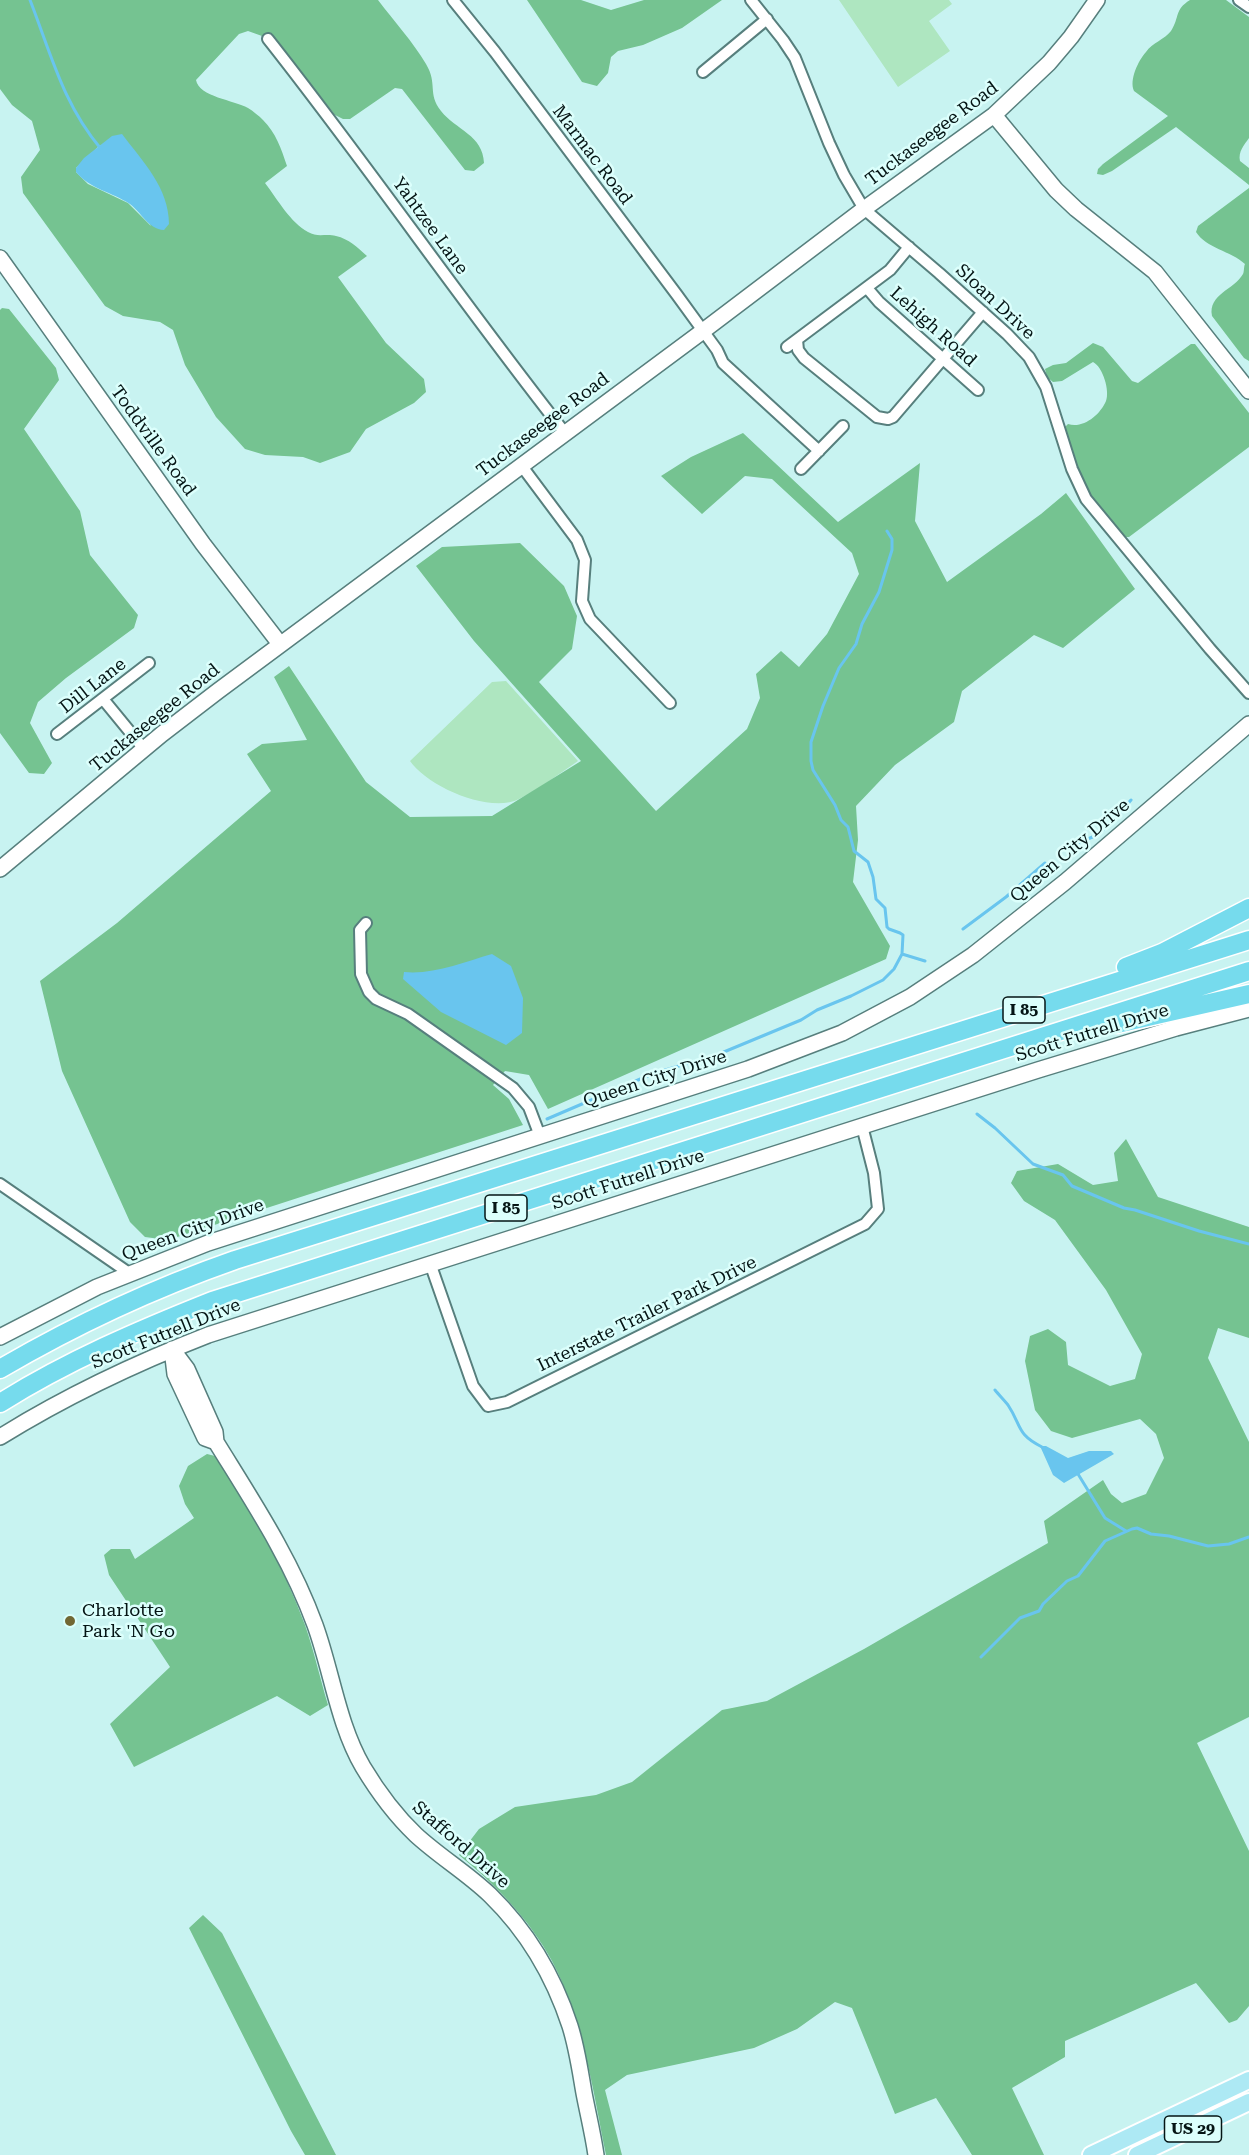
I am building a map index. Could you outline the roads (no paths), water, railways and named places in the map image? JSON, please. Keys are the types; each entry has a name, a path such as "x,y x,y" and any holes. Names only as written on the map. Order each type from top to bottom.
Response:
{"highway":[{"path":"976,1025 1162,953 1249,908"},
{"name":"I 85","path":"0,1369 112,1308 193,1275 279,1245 705,1113 1249,940"},
{"name":"I 85","path":"0,1403 45,1376 94,1351 212,1301 1249,971"},
{"path":"1023,1042 1122,1023 1249,994"}],"main road":[{"name":"US 29","path":"1091,2155 1249,2080"},
{"name":"US 29","path":"1137,2155 1249,2102"},
{"path":"1162,2155 1217,2117"}],"street":[{"name":"Marmac Road","path":"453,0 495,52 703,331 717,350 723,363 819,452"},
{"name":"Sloan Drive","path":"751,0 795,57 829,143 864,209 1007,334 1035,367 1046,387 1072,469 1086,499 1180,614 1249,693"},
{"name":"Tuckaseegee Road","path":"0,869 144,749 280,644 565,434 864,209 994,115 1049,63 1097,0"},
{"path":"1239,0 1249,7"},
{"path":"703,72 767,19"},
{"name":"Yahtzee Lane","path":"268,39 332,120 504,357 565,434"},
{"path":"994,115 1056,190 1161,278 1249,391"},
{"path":"787,347 890,270 909,247"},
{"name":"Toddville Road","path":"0,258 203,544 280,644"},
{"name":"Lehigh Road","path":"867,288 879,302 978,390"},
{"path":"796,340 798,350 804,358 884,420 893,417 983,312"},
{"path":"801,470 843,426"},
{"path":"521,465 577,540 585,560 582,601 590,619 670,703"},
{"name":"Dill Lane","path":"57,734 149,663"},
{"path":"103,699 144,749"},
{"name":"Queen City Drive","path":"0,1336 129,1273 208,1243 786,1056 842,1034 910,997 974,955 1249,724"},
{"path":"366,923 360,930 360,965 364,984 369,992 376,999 408,1014 513,1088 529,1107 540,1136"},
{"name":"Scott Futrell Drive","path":"0,1437 102,1380 172,1349 273,1313 1166,1031 1249,1009"},
{"name":"Interstate Trailer Park Drive","path":"430,1263 473,1386 488,1406 507,1402 865,1224 878,1209 874,1173 862,1126"},
{"path":"0,1184 129,1273"},
{"name":"Stafford Drive","path":"172,1349 175,1374 205,1438 216,1442 260,1512 299,1585 323,1648 345,1728 362,1766 394,1812 412,1830 469,1876 506,1912 525,1936 554,1985 574,2041 596,2155"}],"water":[{"path":"122,134 160,187 168,211 169,224 164,230 154,227 130,204 94,186 76,172 76,168 84,158 112,136"},
{"path":"492,954 511,966 523,998 522,1033 506,1045 441,1012 403,979 404,972 437,970"},
{"path":"1040,1446 1046,1446 1068,1458 1089,1451 1111,1451 1114,1454 1064,1483 1053,1475"}],"waterway":[{"path":"30,0 67,96 101,149"},
{"path":"547,1119 652,1074 719,1054 801,1020 817,1010 883,980 894,969 902,954 903,935 887,927 885,908 876,899 868,862 854,851 848,827 841,820 835,805 813,770 811,761 811,742 823,706 839,668 856,644 862,624 879,592 892,550 892,539 887,531"},
{"path":"1058,851 1095,836 1111,823 1131,800"},
{"path":"963,929 1006,897 1045,863"},
{"path":"902,954 925,961"},
{"path":"977,1114 1033,1164 1063,1175 1072,1186 1124,1208 1249,1244"},
{"path":"995,1390 1008,1405 1024,1434 1042,1447"},
{"path":"1078,1474 1105,1518 1126,1531"},
{"path":"981,1657 1020,1618 1039,1611 1043,1604 1067,1581 1078,1576 1105,1541 1137,1528 1151,1534 1208,1546 1229,1544 1249,1537"}],"place":[{"name":"Charlotte Park 'N Go","path":"70,1621"}]}
